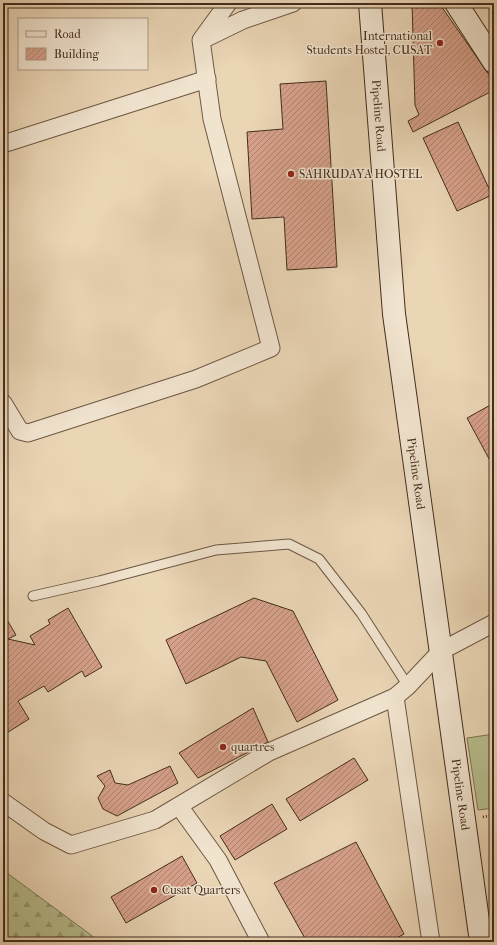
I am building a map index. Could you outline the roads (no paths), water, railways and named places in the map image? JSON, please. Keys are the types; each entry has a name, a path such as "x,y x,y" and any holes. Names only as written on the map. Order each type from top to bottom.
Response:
{"street":[{"path":"3,403 20,431 28,433 196,379 271,348 212,119 201,40 228,3"},
{"path":"201,40 243,20 293,3"},
{"name":"Pipeline Road","path":"370,3 394,314 481,942"},
{"path":"456,3 494,62"},
{"path":"3,144 207,79"},
{"path":"3,802 44,831 71,845 155,820 269,752 395,697 408,686 441,651 494,623"},
{"path":"395,697 431,942"},
{"path":"179,806 218,860 260,942"}],"lane":[{"path":"33,596 99,581 216,550 289,544 319,559 361,613 408,686"}],"place":[{"name":"International Students Hostel, CUSAT","path":"440,43"},
{"name":"SAHRUDAYA HOSTEL","path":"291,174"},
{"name":"quartres","path":"223,747"},
{"name":"Cusat Quarters","path":"154,890"}]}
